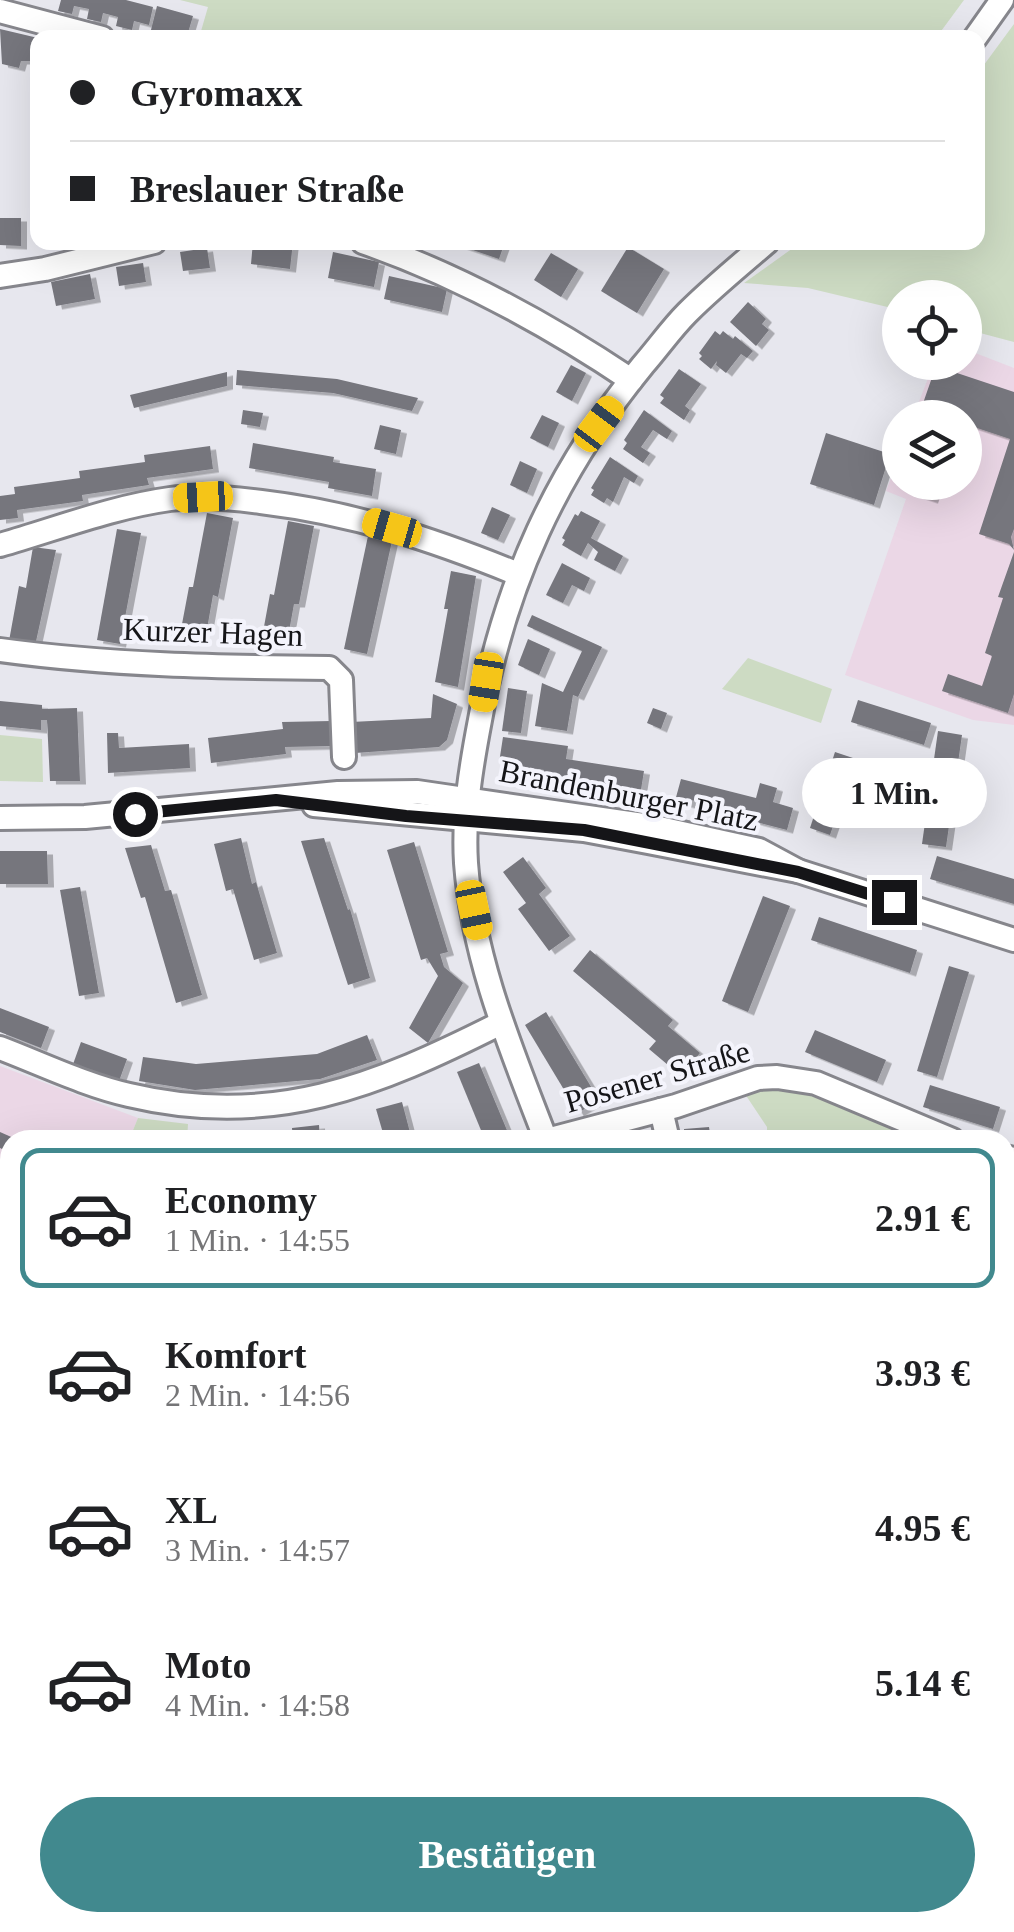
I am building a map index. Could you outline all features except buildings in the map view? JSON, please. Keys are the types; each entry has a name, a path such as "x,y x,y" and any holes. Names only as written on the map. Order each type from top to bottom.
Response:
{"street":[{"path":"981,30 1002,0"},
{"path":"0,10 73,30"},
{"path":"0,276 122,250"},
{"path":"383,250 460,280 518,309 631,380"},
{"path":"542,1130 490,994 466,867 467,809 490,662 518,574 564,476 631,380 685,314 758,250"},
{"path":"0,545 87,518 168,499 223,497 340,513 412,534 518,574"},
{"name":"Kurzer Hagen","path":"0,650 63,659 158,665 329,668 341,680 344,758"},
{"name":"Brandenburger Platz","path":"0,818 84,817 338,793 416,792 467,809 650,826 748,848 798,872 1014,940"},
{"path":"0,1048 126,1094 210,1108 275,1106 370,1083 421,1063 501,1023"},
{"name":"Posener Straße","path":"584,1130 758,1078 798,1078 816,1083 928,1130"},
{"path":"660,1110 665,1130"}],"shaded area":[{"path":"982,356 1014,368 1014,725 973,720 845,675 906,500 982,500 982,400 920,400 927,380 982,380"},
{"path":"0,1066 138,1118 133,1130 0,1130"}],"green space":[{"path":"180,0 964,0 942,30 201,30 208,7"},
{"path":"1014,24 1014,342 982,334 982,280 882,280 882,306 808,288 744,283 790,250 985,250 985,63"},
{"path":"748,658 832,689 821,723 722,689"},
{"path":"0,735 42,739 43,782 0,781"},
{"path":"766,1065 810,1068 960,1130 767,1130 731,1073"},
{"path":"138,1118 188,1124 188,1130 133,1130"}],"route":[{"path":"135,814 276,800 406,816 584,830 798,872 894,902"}]}
